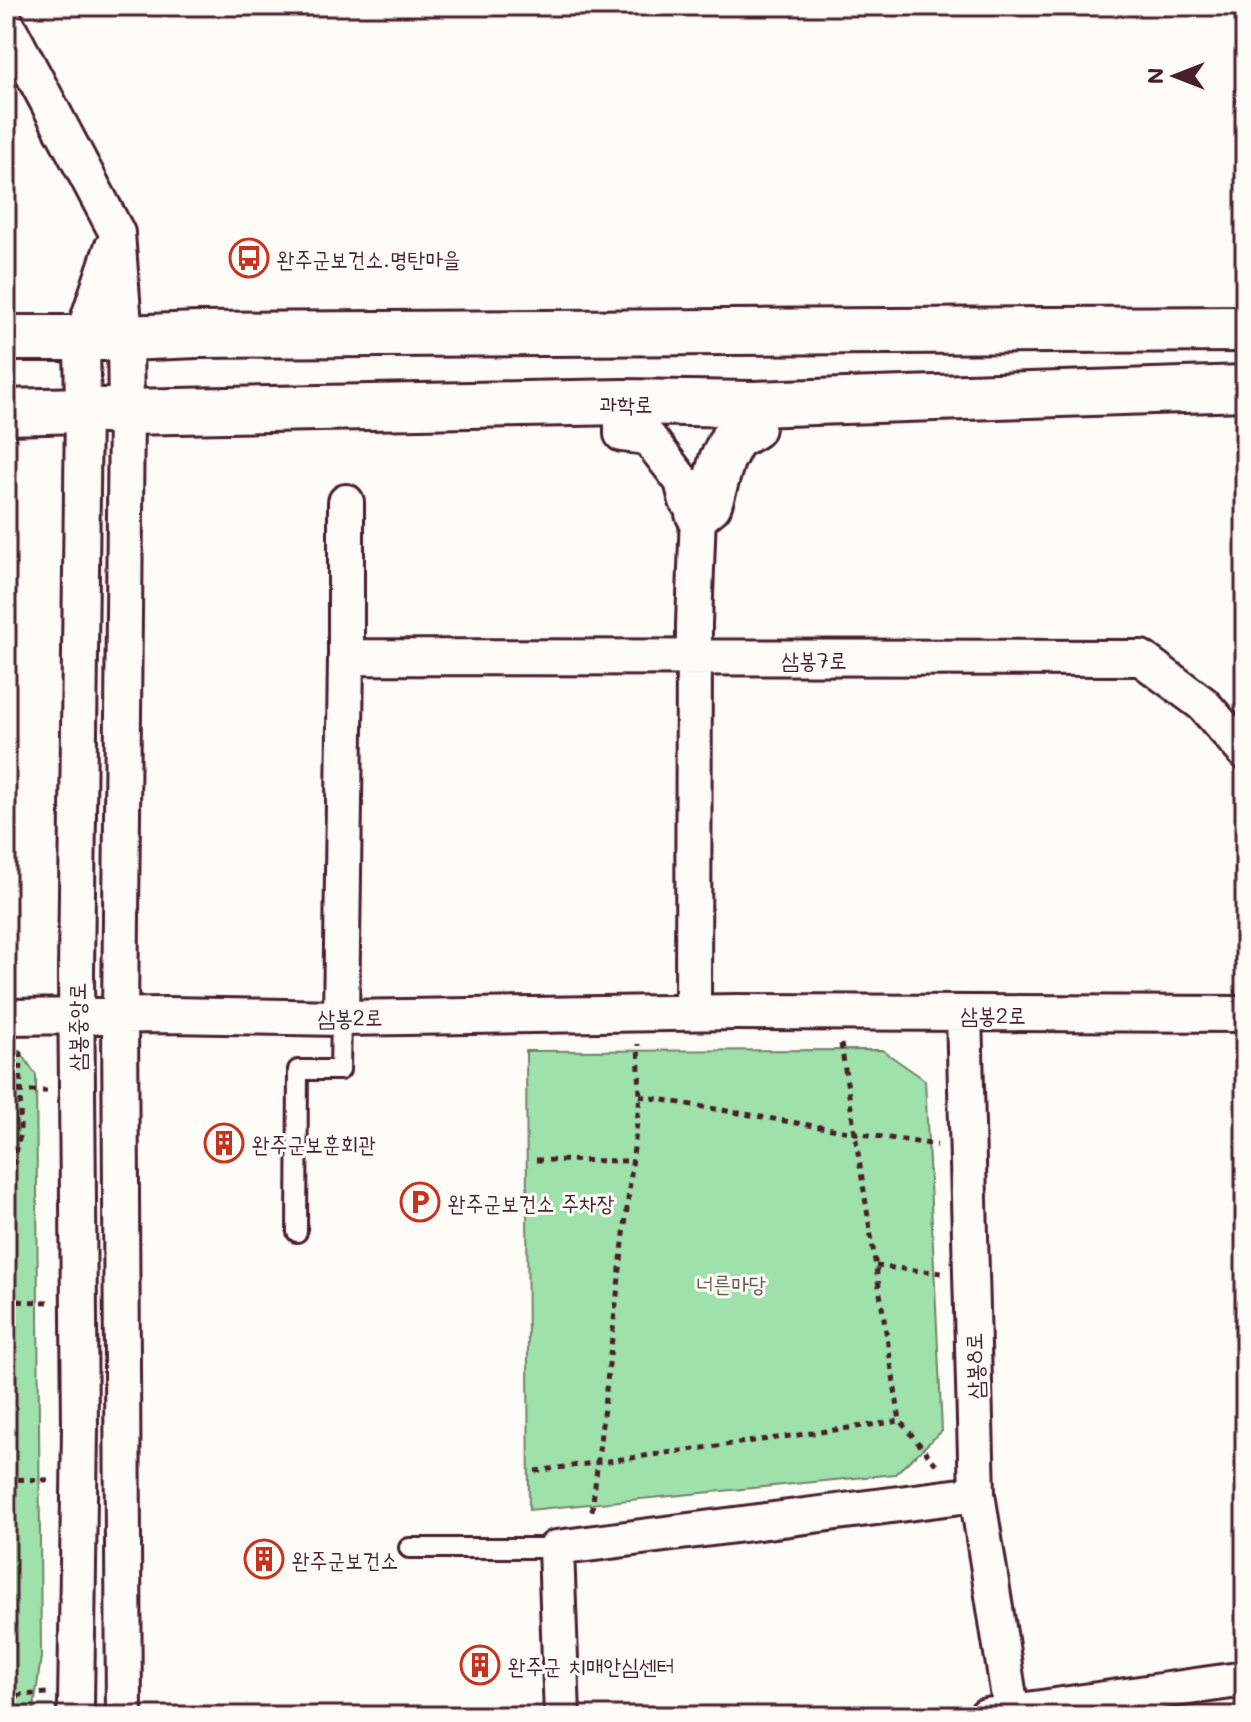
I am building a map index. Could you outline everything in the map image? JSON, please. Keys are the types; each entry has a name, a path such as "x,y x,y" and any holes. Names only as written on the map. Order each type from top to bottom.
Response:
{"street":[{"path":"6,23 117,233 125,338"},
{"path":"82,338 117,233"},
{"path":"6,338 1245,329"},
{"name":"삼봉중앙로","path":"82,338 105,411 120,1017 124,1716"},
{"name":"삼봉중앙로","path":"63,1705 76,1705 80,1428 76,1017 105,411 125,338"},
{"name":"과학로","path":"6,412 622,402 754,404 1245,388"},
{"path":"622,402 622,434 648,437 682,481 687,501 698,513 693,1012"},
{"path":"698,513 709,504 722,460 733,438 752,427 754,404"},
{"path":"341,1018 346,502"},
{"name":"삼봉7로","path":"346,657 1141,658 1203,704 1245,752"},
{"name":"삼봉2로","path":"14,1030 76,1017 167,1015 341,1018 693,1012 1245,1014"},
{"name":"삼봉8로","path":"964,1014 977,1494 1003,1715"},
{"path":"562,1716 556,1548 977,1494"},
{"path":"1003,1715 1245,1679"}],"lane":[{"path":"297,1232 298,1070 340,1070 341,1018"},
{"path":"409,1548 556,1548"}],"path":[{"path":"6,1188 20,1136 21,1092 14,1030"},
{"path":"841,1042 900,1421 940,1468"},
{"path":"590,1522 640,1096 638,1043"},
{"path":"6,1091 52,1091"},
{"path":"640,1096 938,1145"},
{"path":"536,1160 632,1161"},
{"path":"876,1266 944,1273"},
{"path":"6,1301 52,1302"},
{"path":"535,1471 900,1421"},
{"path":"6,1479 52,1480"},
{"path":"6,1701 20,1695 63,1705"}],"green space":[{"name":"너른마당","path":"882,1050 925,1080 942,1431 895,1474 529,1510 526,1051"},
{"path":"6,1051 20,1051 36,1075 41,1657 33,1716 6,1716"}],"place":[{"name":"완주군보건소.명탄마을","path":"249,258"},
{"name":"완주군보훈회관","path":"224,1143"},
{"name":"완주군보건소 주차장","path":"420,1202"},
{"name":"완주군보건소","path":"264,1559"},
{"name":"완주군 치매안심센터","path":"480,1665"}]}
